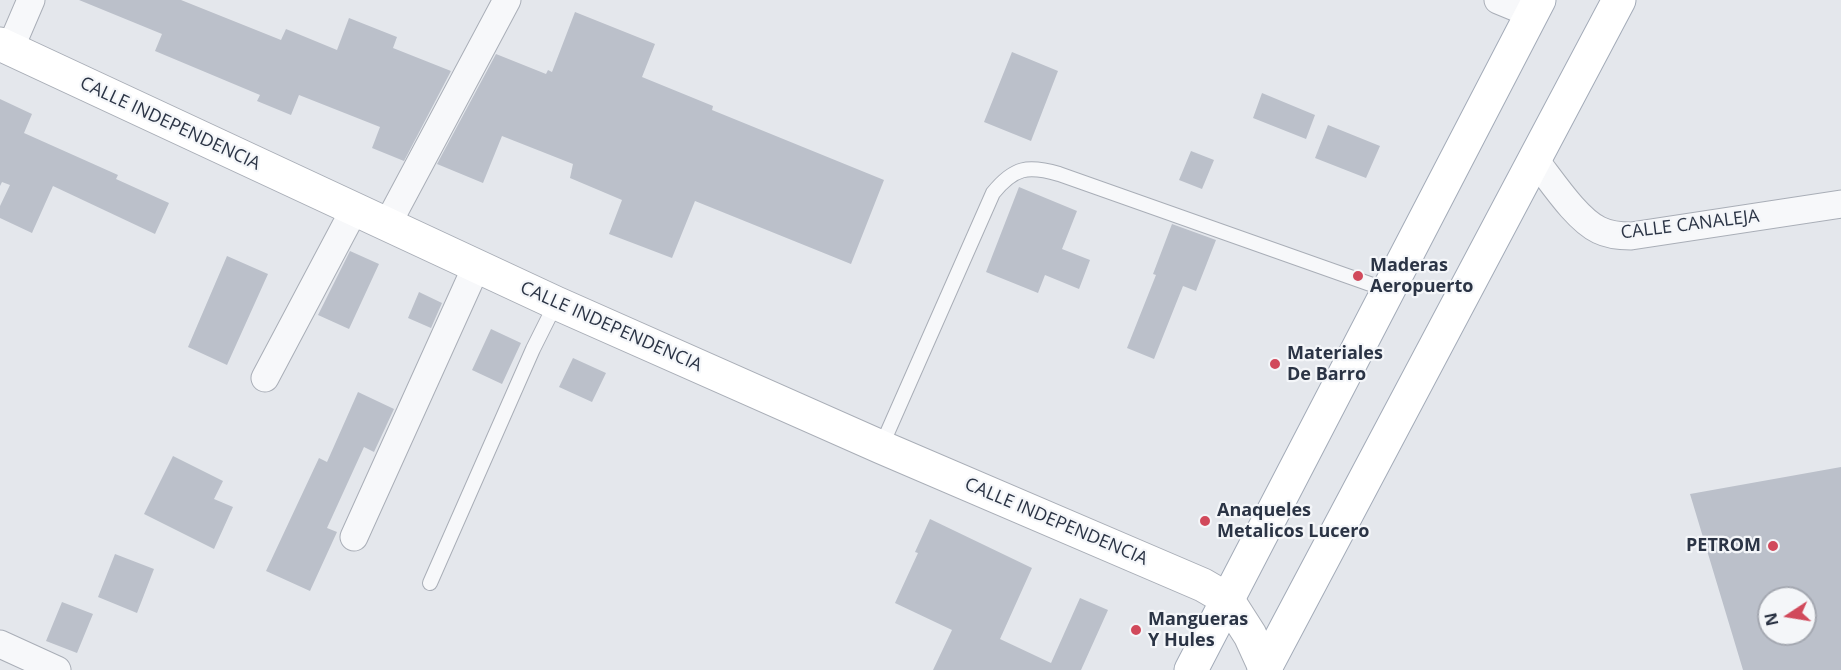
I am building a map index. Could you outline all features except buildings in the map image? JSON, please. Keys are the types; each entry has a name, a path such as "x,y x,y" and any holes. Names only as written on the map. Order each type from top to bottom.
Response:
{"main road":[{"path":"1265,669 1618,0"},
{"path":"1191,670 1535,7"},
{"name":"CALLE INDEPENDENCIA","path":"5,46 476,267 881,447 1203,585 1227,599"},
{"path":"1227,599 1250,635 1265,669"}],"street":[{"path":"5,46 31,0"},
{"path":"387,225 507,0"},
{"path":"1498,0 1535,7"},
{"name":"CALLE CANALEJA","path":"1535,160 1585,222 1600,231 1615,235 1631,236 1841,204"},
{"path":"266,378 354,210"},
{"path":"354,537 476,267"},
{"path":"0,644 57,670"}],"lane":[{"path":"881,447 993,192 1006,177 1019,171 1040,168 1059,174 1387,290"},
{"path":"430,582 533,349 556,303"}],"place":[{"name":"Maderas Aeropuerto","path":"1358,276"},
{"name":"Materiales De Barro","path":"1275,364"},
{"name":"Anaqueles Metalicos Lucero","path":"1205,521"},
{"name":"PETROM","path":"1773,546"},
{"name":"Mangueras Y Hules","path":"1136,630"}]}
